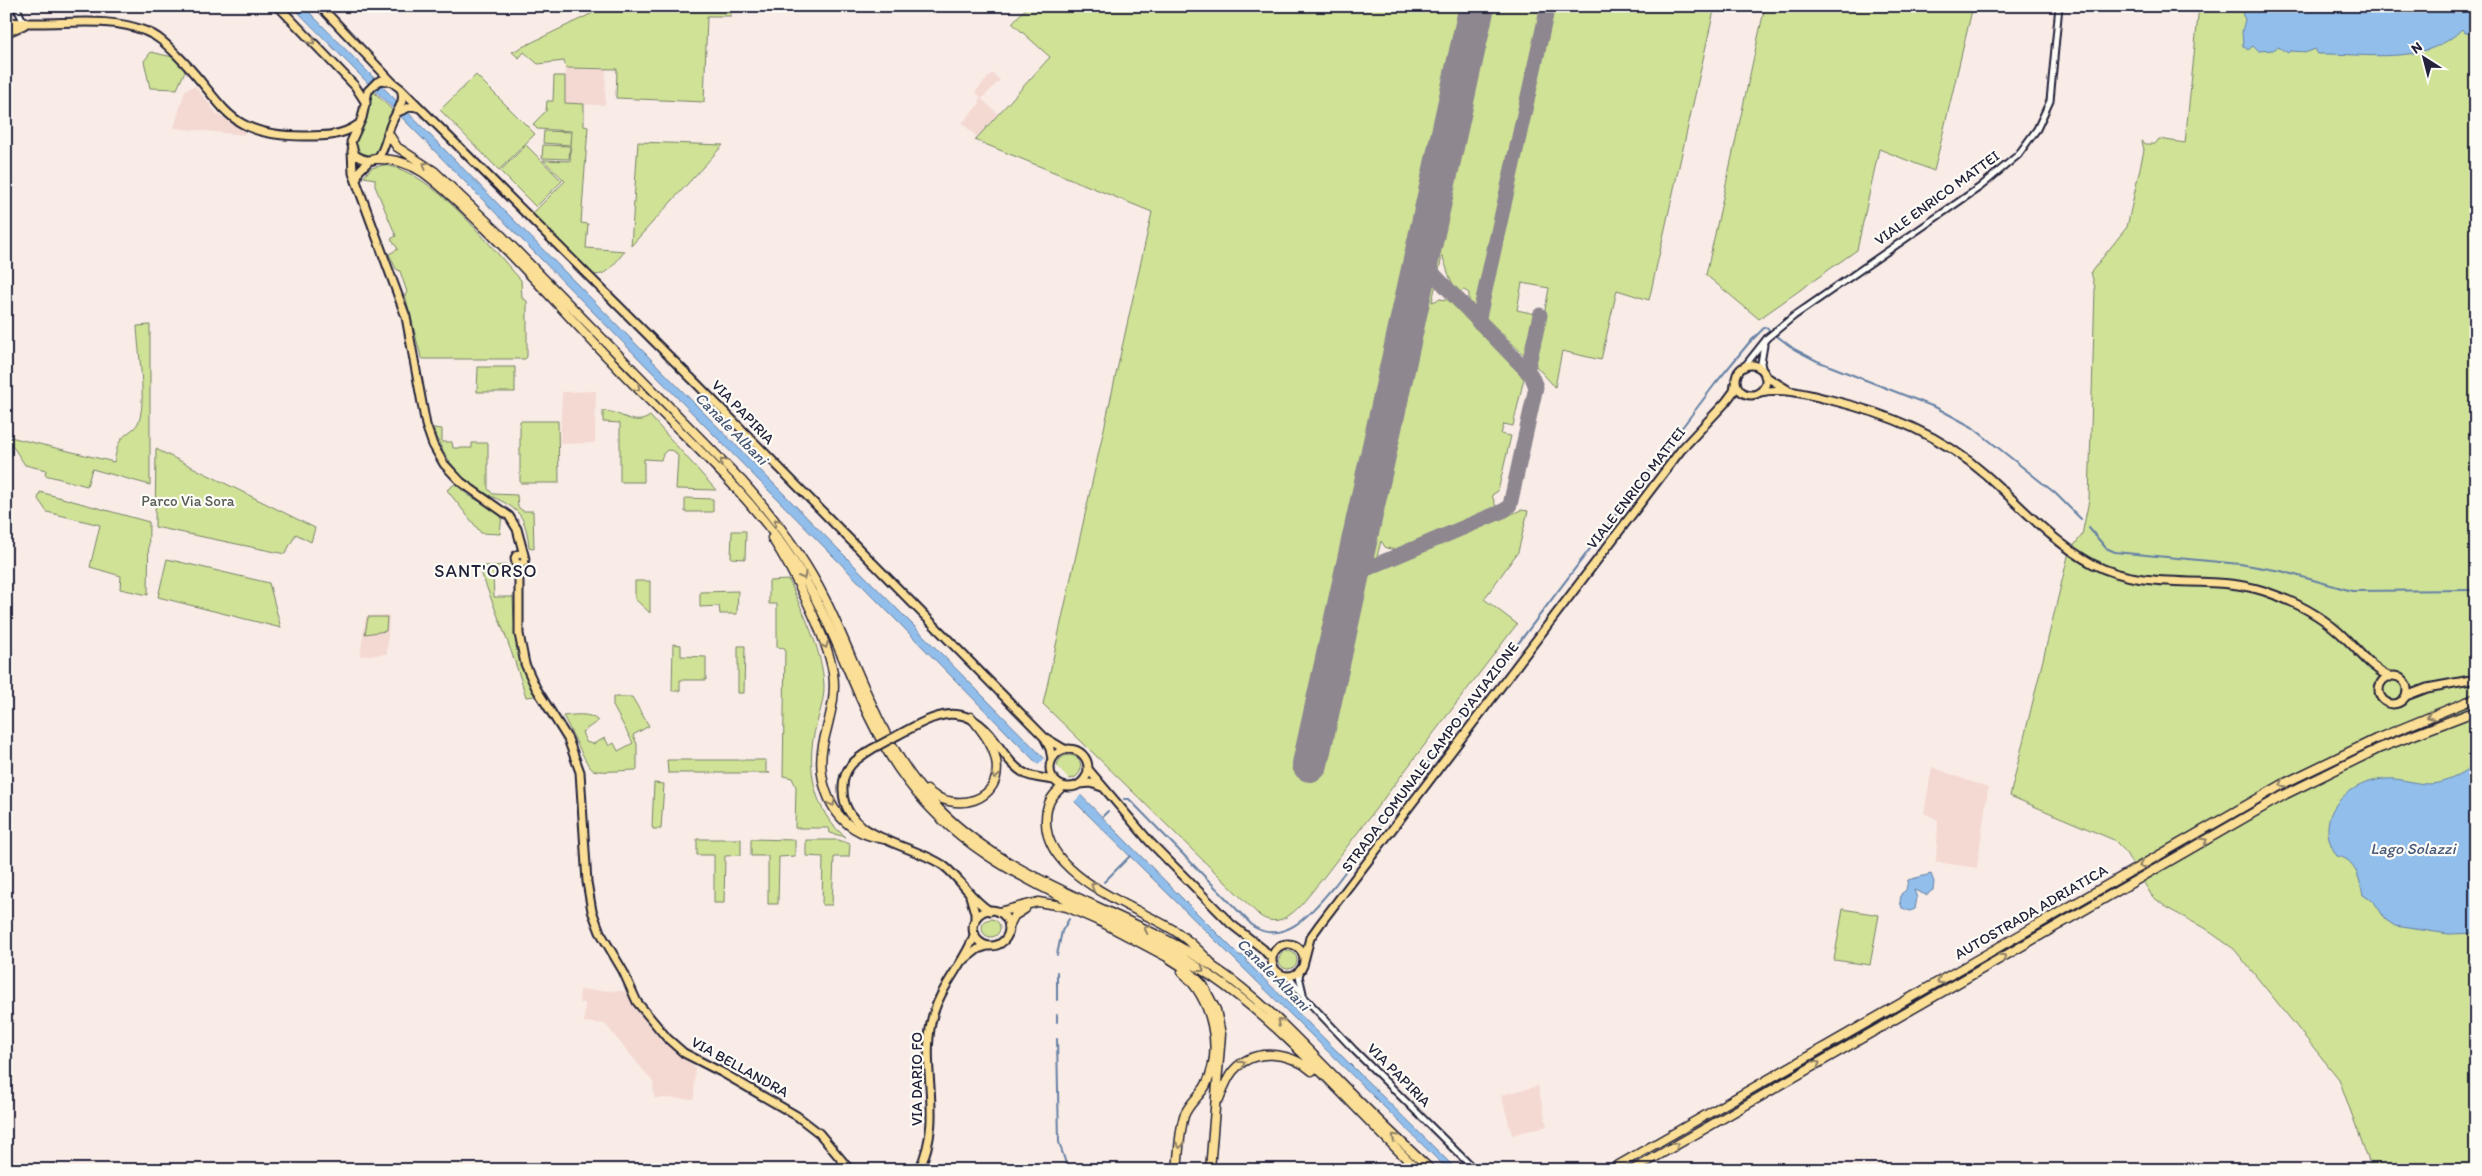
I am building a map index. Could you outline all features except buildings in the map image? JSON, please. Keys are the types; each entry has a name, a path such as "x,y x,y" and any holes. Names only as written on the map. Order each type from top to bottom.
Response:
{"highway":[{"path":"388,133 397,147 430,168 471,206 754,509 776,536 804,578 825,618 870,719 891,758 914,790 940,818 974,848 1000,865 1160,945 1219,981 1271,1025 1418,1170"},
{"path":"372,159 388,159 408,164 441,186 606,350 741,480 793,543 826,600 882,728 910,775 942,812 974,840 998,857 1153,932 1220,972"},
{"path":"754,509 792,574 831,662 834,694 822,760 827,793 836,811 849,825 860,832 884,839"},
{"name":"AUTOSTRADA ADRIATICA","path":"1610,1170 2285,783 2376,739 2476,698"},
{"name":"AUTOSTRADA ADRIATICA","path":"1634,1170 2286,794 2380,748 2476,711"},
{"path":"910,775 933,795 949,802 972,801 986,792 995,777 996,761 988,741 971,717"},
{"path":"1062,787 1050,800 1046,818 1050,840 1060,857 1088,882 1184,937 1220,972 1290,1032 1374,1117 1431,1170"},
{"path":"999,912 1038,902 1067,906 1159,952 1192,974 1209,994 1220,1022 1221,1038 1210,1170"},
{"path":"1009,926 1016,914 1032,906 1051,906 1068,910 1108,929 1174,965 1191,980 1200,992 1207,1006 1213,1027 1212,1069 1205,1086 1184,1116 1177,1170"},
{"path":"1217,1104 1228,1078 1239,1065 1256,1057 1277,1054 1296,1060 1306,1066 1368,1122"}],"main road":[{"path":"278,6 355,86 366,103"},
{"path":"320,6 392,82"},
{"path":"6,20 29,23 111,24 130,26 147,31 163,40 189,67 215,102 227,114 260,132 277,135 333,135 346,133 359,124"},
{"path":"6,33 29,23"},
{"path":"356,181 351,167 352,148 372,86 382,80 392,82"},
{"name":"VIA PAPIRIA","path":"392,82 697,384 1044,737 1064,749 1076,750 1081,753 1086,758 1088,769 1149,841 1230,924 1263,949 1272,959"},
{"path":"356,181 359,171 384,150 388,133 402,102 401,89"},
{"path":"396,113 412,106 420,108"},
{"path":"333,135 352,148 360,158 372,159"},
{"name":"VIA BELLANDRA","path":"356,181 406,318 426,425 433,445 444,464 461,482 509,516 519,538 518,626 522,652 536,688 568,740 578,762 583,787 588,892 594,917 643,1010 667,1038 689,1057 723,1073 810,1126 850,1170"},
{"path":"1790,391 1755,366 1744,367 1736,378 1738,388 1745,394 1754,395 1760,392 1790,391 1855,406 1891,417 1946,444 1985,474 2057,539 2093,563 2108,570 2143,579 2236,585 2262,590 2305,608 2324,620 2371,665 2390,677 2400,678 2405,683 2427,688"},
{"path":"1760,392 1764,386 1764,374"},
{"name":"VIALE ENRICO MATTEI","path":"1572,592 1681,450 1725,403 1734,391 1736,378"},
{"name":"VIALE ENRICO MATTEI","path":"1725,403 1745,394"},
{"name":"STRADA COMUNALE CAMPO D'AVIAZIONE","path":"1303,964 1310,938 1572,592"},
{"path":"2371,665 2380,685 2381,696 2388,704 2399,703 2406,696 2427,688 2476,679"},
{"path":"2380,685 2390,677"},
{"path":"2405,683 2406,696"},
{"path":"990,911 969,893 954,875 938,862 884,839 855,819 846,806 843,794 843,782 849,767 858,758 898,735 936,716 954,714 971,717 986,729 1010,761 1030,776 1053,780 1062,787 1074,787 1080,784 1087,776 1088,769"},
{"name":"VIA PAPIRIA","path":"1044,737 1050,749 1052,759"},
{"path":"1053,780 1049,769 1052,759 1064,749"},
{"path":"1030,776 1049,769"},
{"path":"1080,784 1091,784 1105,788"},
{"path":"969,893 975,913 974,934 987,946 996,946 1004,941 1009,926 1008,921 999,912 990,911 981,914 975,922"},
{"name":"VIA DARIO FO","path":"919,1170 927,1148 932,1118 931,1023 943,989 960,964 974,934"},
{"path":"1287,944 1299,949 1303,964 1298,972 1288,976 1276,971 1272,959 1277,948 1287,944 1298,945 1310,938"},
{"name":"VIA PAPIRIA","path":"1249,940 1277,948"},
{"name":"VIA DARIO FO","path":"960,964 978,949 987,946"}],"street":[{"path":"6,10 13,6"},
{"path":"6,20 13,6"},
{"path":"13,6 22,19 29,23"},
{"name":"VIALE ENRICO MATTEI","path":"1744,367 1767,338 1780,326 1980,187 2018,155 2037,129 2050,101 2060,6"},
{"path":"1764,374 1762,351 1767,338"},
{"name":"VIA PAPIRIA","path":"1303,964 1299,976 1306,998"},
{"name":"VIA PAPIRIA","path":"1288,976 1306,998 1475,1170"}],"shaded area":[{"path":"566,68 606,69 605,105 564,104"},
{"path":"992,73 1000,80 982,99 998,114 977,137 962,123 980,103 978,100 981,97 975,92"},
{"path":"195,86 217,114 245,131 244,135 174,128 185,90"},
{"path":"596,391 595,443 560,444 562,392"},
{"path":"389,615 387,654 360,656 366,616"},
{"path":"1932,767 1988,788 1977,868 1936,862 1938,820 1924,813"},
{"path":"580,990 629,991 677,1051 695,1068 694,1099 654,1098 653,1082 605,1024 584,1022 585,1003 579,1003"},
{"path":"1538,1086 1547,1126 1512,1135 1501,1095"}],"green space":[{"path":"607,6 757,6 757,11 731,11 731,16 707,16 704,102 616,98 617,69 566,68 564,61 538,64 524,52 519,58 512,52"},
{"path":"1028,6 1715,6 1649,300 1617,290 1601,360 1562,351 1555,387 1535,365 1549,288 1522,283 1517,310 1540,315 1530,361 1469,301 1469,293 1464,290 1459,292 1455,288 1442,256 1432,302 1440,299 1448,300 1524,378 1513,426 1504,424 1501,434 1511,436 1498,491 1492,495 1496,507 1396,550 1386,548 1381,541 1373,573 1521,510 1528,511 1518,552 1484,599 1517,624 1320,882 1294,912 1278,920 1269,920 1260,916 1043,704 1152,212 975,140 1050,57 1012,23"},
{"path":"1765,6 1973,6 1934,171 1879,149 1857,250 1759,319 1706,275"},
{"path":"2199,6 2476,6 2476,1170 2372,1170 2339,1079 2234,949 2204,928 2167,908 2152,896 2124,850 2114,840 2010,796 2069,552 2082,535 2089,500 2095,288 2091,272 2127,227 2144,150 2142,141 2146,144 2155,144 2159,139 2185,143"},
{"path":"151,52 177,58 186,69 177,89 150,88 144,61"},
{"path":"476,75 535,134 499,170 440,110"},
{"path":"554,76 565,76 565,103 584,104 584,126 588,127 581,223 588,224 586,248 625,251 611,268 602,274 592,274 532,214 565,181 543,160 570,161 572,131 537,129 533,124 546,111 547,101 553,101"},
{"path":"372,90 393,111 379,152 369,155 359,152 355,142 367,111"},
{"path":"544,131 571,132 570,145 543,143"},
{"path":"638,142 723,145 631,246"},
{"path":"526,145 562,181 536,207 500,171"},
{"path":"543,145 570,146 569,159 542,158"},
{"path":"384,165 403,170 441,195 476,229 521,280 522,298 527,301 527,357 525,359 423,359 421,357 405,295 407,292 400,271 396,269 389,254 398,249 391,239 396,236 375,186 375,179 364,177 371,168"},
{"path":"150,325 150,485 92,469 87,486 45,475 46,470 25,465 6,436 114,462 119,442 139,422 142,408 142,385 137,326"},
{"path":"478,367 515,367 515,392 477,392"},
{"path":"603,411 616,413 633,420 644,419 650,416 716,490 676,489 678,456 674,451 667,450 661,460 644,459 644,482 620,482 620,423 603,422"},
{"path":"520,421 558,421 559,483 520,483"},
{"path":"433,428 442,429 442,442 452,442 453,448 472,448 472,443 488,443 488,489 493,494 517,495 518,507 523,511 533,511 534,549 529,547 525,525 519,514 505,503 479,490 457,471 440,446"},
{"name":"Parco Via Sora","path":"156,449 315,528 311,542 296,534 285,554 155,527"},
{"path":"455,484 468,495 502,514 500,534 481,533 447,490"},
{"path":"40,492 149,522 148,595 120,589 121,576 90,567 100,525 47,512 38,499"},
{"path":"685,498 713,499 713,512 685,512"},
{"path":"732,531 746,531 745,559 731,558"},
{"path":"167,559 269,583 281,628 158,597"},
{"path":"513,565 513,573 493,575 494,597 513,597 514,623 518,648 525,672 536,696 526,697 481,572 484,566"},
{"path":"789,580 816,644 824,685 812,748 811,760 814,785 829,820 846,837 830,833 829,828 795,828 796,787 792,778 783,776 785,648 777,647 777,604 769,604 769,581"},
{"path":"635,581 650,581 650,613 635,599"},
{"path":"738,591 737,614 720,614 719,606 700,607 700,592"},
{"path":"368,617 387,617 386,631 365,634"},
{"path":"673,644 681,645 681,656 706,657 706,680 680,680 680,691 672,691"},
{"path":"738,646 745,646 744,693 738,693"},
{"path":"613,697 632,697 649,726 633,735 637,744 637,770 593,770 563,716 582,715 595,718 598,721 582,732 586,742 593,744 605,738 609,746 614,743 618,751 633,743 613,706"},
{"path":"1069,755 1077,759 1081,767 1077,775 1069,779 1061,775 1057,767 1061,759"},
{"path":"667,760 766,760 766,772 770,773 668,773"},
{"path":"654,783 664,784 661,829 653,829 652,826"},
{"path":"697,839 741,839 741,855 725,856 724,903 714,903 714,855 697,855"},
{"path":"751,839 795,840 795,856 779,857 778,904 768,904 768,856 751,856"},
{"path":"806,840 839,840 850,844 849,857 834,857 832,905 822,905 823,857 806,856"},
{"path":"1843,909 1879,915 1870,965 1834,960"},
{"path":"987,919 995,919 1000,924 998,935 987,937 982,932 982,924"},
{"path":"1288,951 1294,954 1297,960 1294,966 1288,969 1282,966 1279,960 1282,954"}],"water":[{"path":"292,6 303,6 1183,899 1239,955 1246,957 1248,963 1457,1170 1448,1170 1074,801"},
{"path":"2241,6 2476,6 2476,33 2465,33 2462,29 2447,41 2430,49 2393,55 2318,54 2315,49 2308,52 2290,51 2288,53 2278,47 2273,50 2258,51 2253,46 2248,50 2243,46 2242,32 2245,19"},
{"name":"Lago Solazzi","path":"2476,764 2476,933 2449,934 2395,926 2386,920 2374,902 2363,895 2353,865 2349,861 2337,856 2330,842 2328,828 2330,816 2336,804 2357,787 2370,782 2398,779 2424,784 2438,783 2458,776"},
{"path":"1931,874 1934,882 1933,890 1926,895 1914,890 1917,898 1915,909 1910,911 1902,908 1900,902 1901,894 1906,890 1908,880"}],"pier":[{"path":"1047,756 1083,793 1073,803 1037,766"}],"waterway":[{"path":"1124,799 1129,799 1254,927 1266,932 1278,932 1300,922 1335,885 1715,384 1748,344 1765,327 1794,349 1817,361 1937,408 1972,427 2055,493 2081,519"},
{"path":"2089,528 2106,548 2115,552 2240,564 2281,571 2352,591 2476,590"},
{"path":"1103,816 1108,811"},
{"path":"1104,882 1130,856"},
{"path":"1057,955 1062,931 1069,919"},
{"path":"1057,972 1057,1000"},
{"path":"1057,1015 1057,1022"},
{"path":"1057,1039 1059,1142 1068,1170"}],"taxiway":[{"path":"1478,322 1548,6"},
{"path":"1352,575 1505,510 1510,505 1536,387 1531,375 1421,261"},
{"path":"1527,372 1540,315"}],"runway":[{"path":"1310,764 1477,6"}],"district":[{"name":"SANT'ORSO","path":"486,571"}],"water label":[{"name":"Canale Albani","path":"732,428"},
{"name":"Canale Albani","path":"1274,974"}]}
